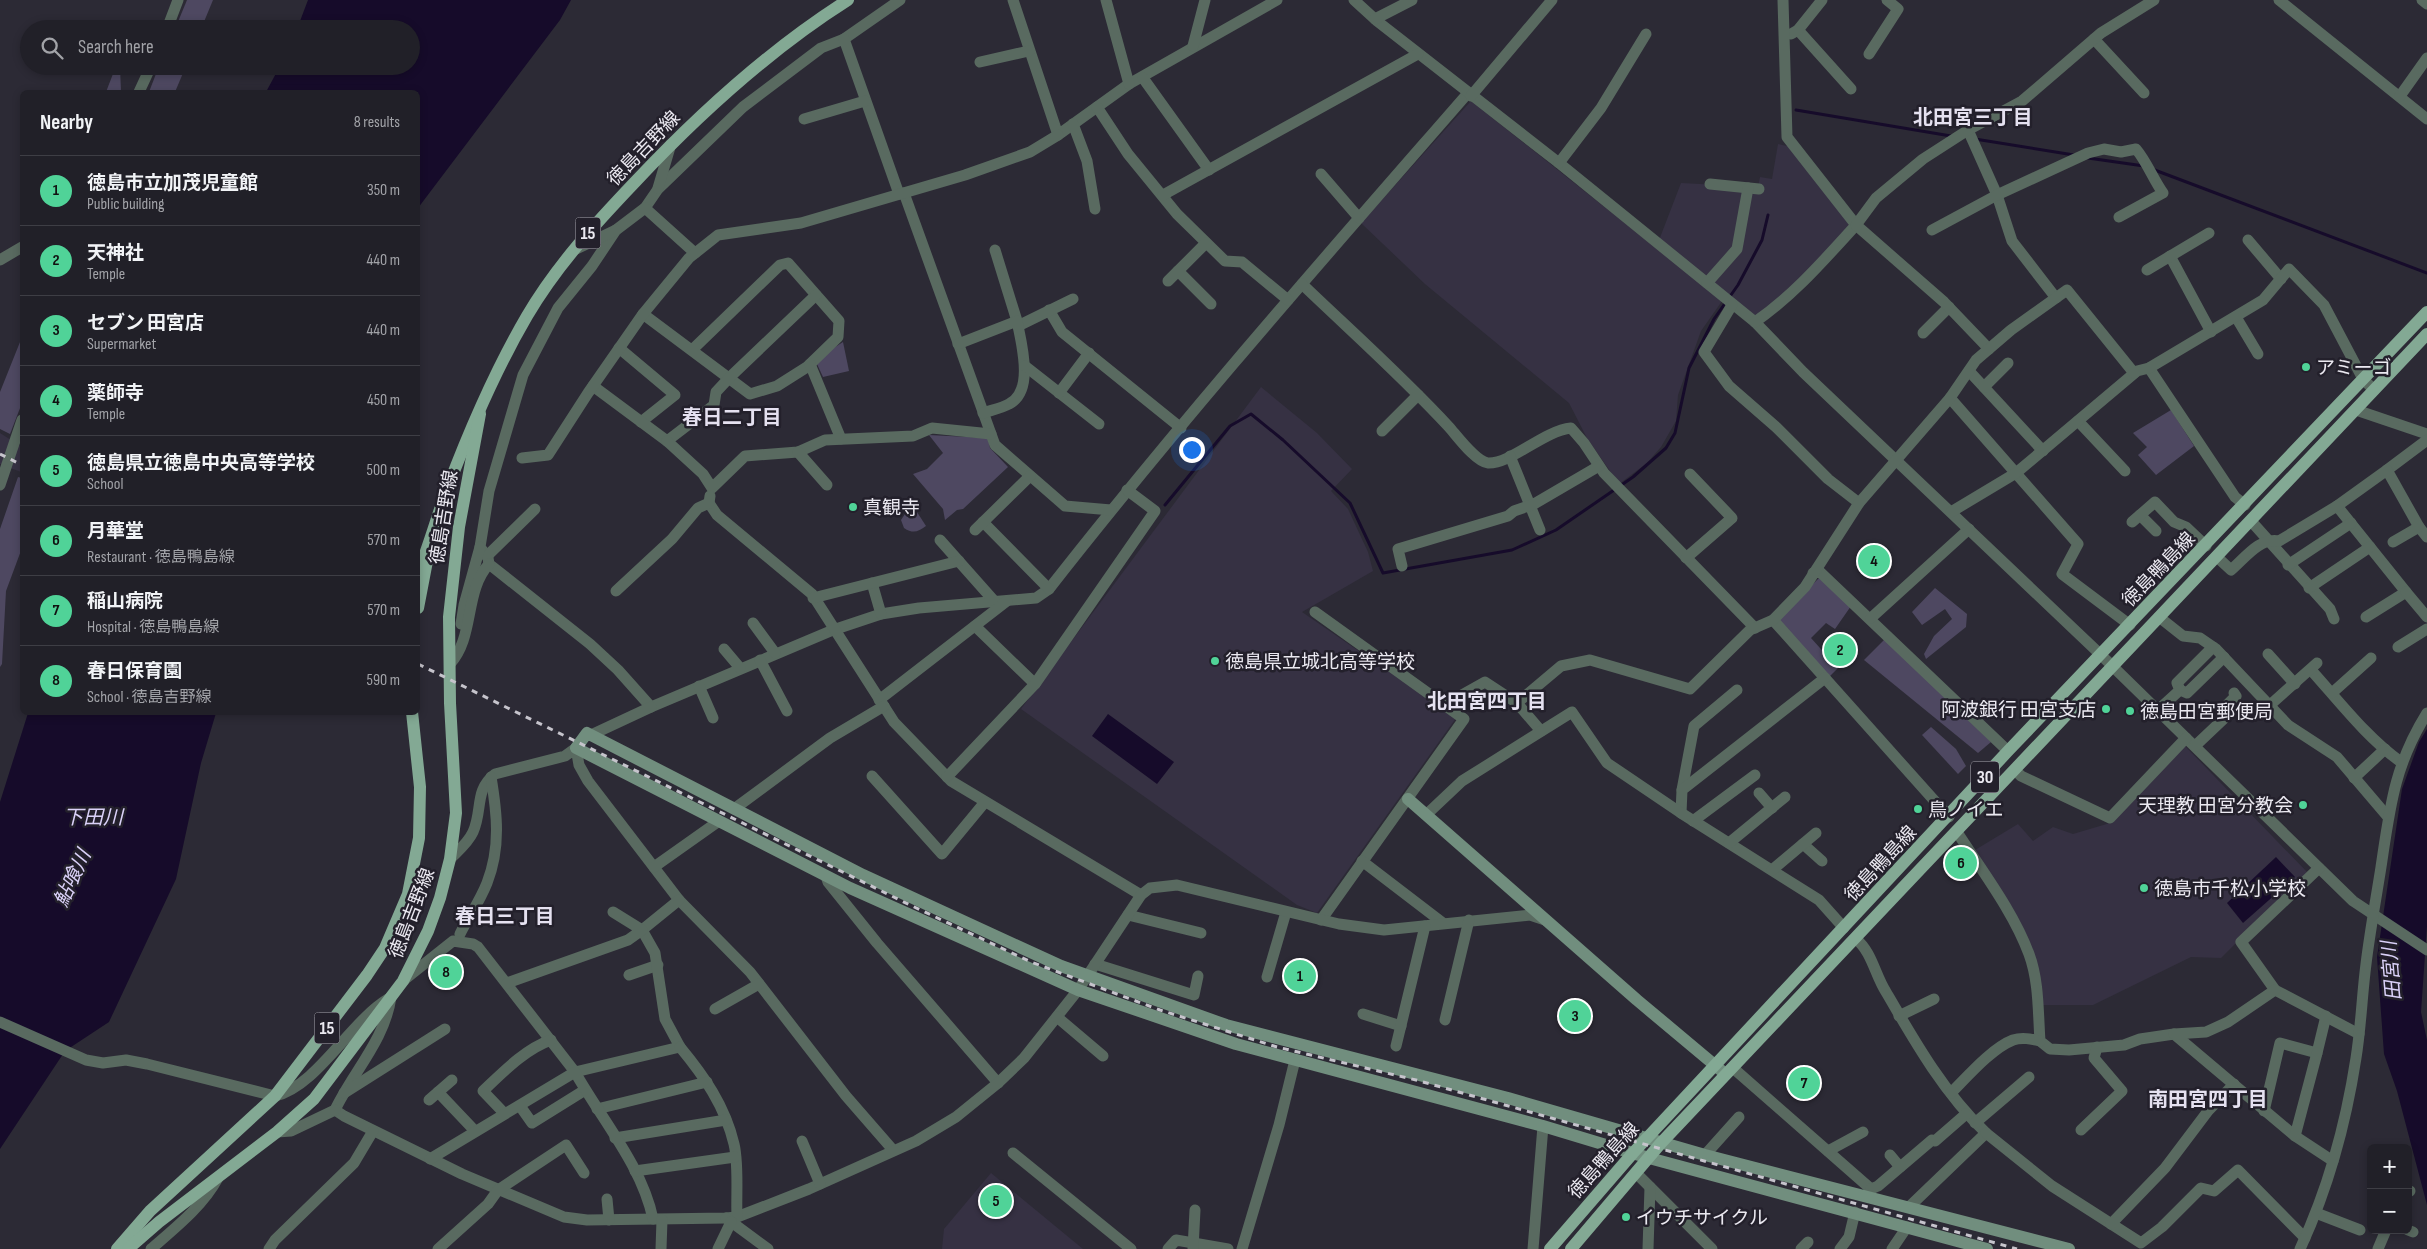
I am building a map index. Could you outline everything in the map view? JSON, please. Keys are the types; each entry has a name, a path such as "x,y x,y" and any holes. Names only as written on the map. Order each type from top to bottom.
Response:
{"main road":[{"name":"徳島吉野線","path":"420,567 448,487 480,414 527,316 572,251 671,144 738,81 848,0"},
{"name":"徳島鴨島線","path":"1571,1249 1844,928 1949,817 2008,751 2245,506 2427,312"},
{"name":"徳島鴨島線","path":"1550,1249 1647,1138 1725,1070 1856,939 2427,334"},
{"name":"徳島吉野線","path":"128,1249 298,1115 325,1086 403,981 428,931 440,898 450,859 456,792 450,664 452,578 459,527 480,414"},
{"name":"徳島吉野線","path":"420,597 430,543"},
{"name":"徳島吉野線","path":"407,715 415,746"},
{"name":"徳島吉野線","path":"117,1249 150,1212 275,1096 367,975 385,948 399,918 414,869 419,838 420,787 412,715"}],"street":[{"path":"170,20 178,0"},
{"path":"572,251 616,230 645,208 658,189 743,107 821,48 844,40 900,0"},
{"path":"1014,0 1029,51 1058,135"},
{"path":"1106,0 1129,84"},
{"path":"1193,46 1205,0"},
{"path":"522,458 548,456 593,386 643,314 695,253 718,235 801,223 965,175 1030,152 1058,135 1129,84 1143,78 1193,46 1277,0"},
{"path":"1354,0 1418,54 1559,163 1755,322 1896,460 2114,667 2353,901 2427,950"},
{"path":"1375,19 1412,0"},
{"path":"450,859 469,841 474,830 482,789 495,774 565,756 576,748 589,734 740,668 833,630 881,614 919,608 1036,598 1049,589 1127,490 1288,300 1552,0"},
{"path":"1783,0 1787,137 1856,225 1949,307 1989,349"},
{"path":"1784,38 1798,30 1822,0"},
{"path":"1868,54 1898,9 1888,0"},
{"path":"1755,322 1778,306 1803,283 1856,225 1876,198 1900,178 1968,130 2022,101 2094,39 2154,0"},
{"path":"2279,0 2427,119"},
{"path":"2422,0 2427,4"},
{"path":"1798,30 1851,89"},
{"path":"1559,163 1601,108 1646,34"},
{"path":"2094,39 2144,93"},
{"path":"844,40 865,101 995,445 1065,506 1111,510"},
{"path":"980,62 1029,51"},
{"path":"1163,195 1248,146 1418,54"},
{"path":"2400,96 2427,58"},
{"path":"140,90 147,75"},
{"path":"1143,78 1209,170"},
{"path":"804,119 865,101"},
{"path":"1097,107 1128,154 1163,195 1176,214 1225,261 1242,262 1288,300"},
{"path":"1074,124 1087,161 1095,209"},
{"path":"1968,130 1998,195 2012,241 2056,298"},
{"path":"658,189 671,144"},
{"path":"1932,230 1998,195 2088,153 2104,149 2120,152 2136,149 2144,159 2150,174 2163,193 2119,218"},
{"path":"1321,174 1359,218"},
{"path":"1707,283 1737,250 1754,189 1710,184"},
{"path":"645,208 695,253"},
{"path":"450,664 457,657 463,642 477,585 484,569 489,491 522,374 558,308 592,266 616,230"},
{"path":"2147,270 2209,233"},
{"path":"2248,240 2281,279"},
{"path":"1168,282 1206,243"},
{"path":"0,260 20,248"},
{"path":"984,413 1010,404 1020,395 1025,366 1017,323 995,250"},
{"path":"2170,256 2210,332"},
{"path":"643,314 750,394 777,386 810,364 838,337 839,321 788,263 780,266 692,350"},
{"path":"1951,512 2016,473 2134,374 2150,368 2263,300 2289,269 2324,305 2363,379 2374,390"},
{"path":"1178,271 1211,304"},
{"path":"1302,284 1418,395 1477,459 1488,463 1510,456 1558,429 1571,428 1599,466 1755,628"},
{"path":"1518,703 1561,666 1590,660 1690,689 1755,628 1773,620 1805,587 1859,503 1950,398 1976,360 2011,330 2067,290 2134,374"},
{"path":"667,441 714,405 716,392 816,295"},
{"path":"958,344 1017,323 1073,299"},
{"path":"1732,305 1704,352 1729,386 1788,438 1828,479 1859,503"},
{"path":"1923,333 1949,307"},
{"path":"1049,310 1062,332 1181,428"},
{"path":"2236,317 2258,354"},
{"path":"619,348 675,395 641,422"},
{"path":"1059,393 1089,353"},
{"path":"1984,387 2008,363"},
{"path":"810,364 841,439"},
{"path":"1025,366 1099,424"},
{"path":"2150,368 2235,497 2245,506"},
{"path":"1969,371 2043,451"},
{"path":"593,386 667,441 702,474 712,488"},
{"path":"1382,431 1418,395"},
{"path":"1950,398 2078,544 2062,574 2130,625"},
{"path":"2356,410 2427,434"},
{"path":"2078,421 2125,471"},
{"path":"0,485 20,426"},
{"path":"991,434 932,428 913,436 825,440 798,452 745,456 712,488 709,503 718,516 814,598 894,722 947,777 985,802 1140,895"},
{"path":"2217,557 2231,570 2262,543 2270,540 2279,541 2337,506 2427,440"},
{"path":"798,452 827,485"},
{"path":"1510,456 1540,530"},
{"path":"1402,566 1398,549 1508,516 1599,466"},
{"path":"2387,470 2419,527 2427,537"},
{"path":"1686,558 1732,518 1690,474"},
{"path":"1030,476 979,526 1049,589"},
{"path":"947,777 1035,684 1155,511 1127,490"},
{"path":"2156,531 2136,518 2156,502 2174,522 2186,527 2206,546"},
{"path":"616,591 672,539 698,508 709,503"},
{"path":"2337,506 2427,617"},
{"path":"463,642 460,629 464,605 485,556 535,509"},
{"path":"2251,522 2270,540 2288,565 2330,609 2334,618"},
{"path":"2288,565 2351,523"},
{"path":"2393,542 2419,527"},
{"path":"1871,618 1969,529"},
{"path":"940,540 1001,602"},
{"path":"2309,588 2370,548"},
{"path":"485,556 590,644 618,670 651,708"},
{"path":"814,598 959,561"},
{"path":"1813,573 1820,572 1871,618 2008,751"},
{"path":"872,583 881,614"},
{"path":"2366,617 2406,592"},
{"path":"734,809 830,738 882,703 1001,602"},
{"path":"1315,612 1464,719 1320,920"},
{"path":"2159,617 2183,636 2200,638 2213,647 2288,725 2337,757 2388,817"},
{"path":"1773,620 1949,817"},
{"path":"754,623 775,654"},
{"path":"975,626 1035,684"},
{"path":"2398,647 2427,629"},
{"path":"2213,647 2178,683 2180,690 2186,694 2224,657"},
{"path":"724,649 740,668"},
{"path":"2268,654 2295,684"},
{"path":"2332,693 2371,658"},
{"path":"760,660 787,711"},
{"path":"2270,705 2314,667 2332,693 2385,749 2402,762"},
{"path":"1682,790 1825,678"},
{"path":"1444,705 1486,682 1518,703 1541,731"},
{"path":"699,686 713,718"},
{"path":"1681,813 1682,790 1694,726 1737,690"},
{"path":"2158,710 2180,690"},
{"path":"2015,770 2021,776 2110,818 2190,742 2232,712 2226,706 2236,696 2234,693"},
{"path":"1426,815 1462,781 1572,712 1607,763 1681,813 1819,900 1844,928"},
{"path":"1856,939 1865,946 1880,982 1899,1016 1966,1114 1986,1133 2052,1186 2141,1242 2162,1227 2201,1188 2214,1191 2238,1170 2302,1244 2316,1213 2333,1161 2347,1104 2376,917 2388,817 2402,762 2410,741 2427,713"},
{"path":"589,734 863,875 1061,966 1226,1024 1508,1098 1661,1143 1870,1193 1909,1206 2069,1249"},
{"path":"576,748 826,876 1078,990 1236,1044 1544,1126 1648,1158 1856,1212 1987,1249"},
{"path":"576,748 579,765 588,781 679,900 759,984 846,1096 893,1150"},
{"path":"2354,778 2385,749"},
{"path":"872,776 942,854 985,802"},
{"path":"1694,821 1755,776"},
{"path":"460,934 487,884 497,844 497,814 491,777"},
{"path":"1759,794 1772,808"},
{"path":"1729,843 1786,798"},
{"path":"1408,799 1545,920 1725,1070 1828,1151 1870,1193"},
{"path":"654,867 719,821"},
{"path":"1957,832 2014,924 2029,954 2036,983 2040,1041"},
{"path":"1772,870 1816,833"},
{"path":"1803,844 1822,862"},
{"path":"1362,862 1443,923"},
{"path":"2319,868 2241,942 2275,990 2359,1034"},
{"path":"826,876 828,882 877,943 998,1083"},
{"path":"335,1110 430,1159 564,1217 609,1220 731,1219 820,1184 916,1141 956,1117 998,1083 1024,1058 1078,990 1140,895 1150,888 1177,885 1320,920 1384,930 1530,915 1545,920"},
{"path":"507,982 628,940 679,900"},
{"path":"613,912 642,930 655,953 665,1019 680,1047 707,1082 726,1120 735,1146 731,1219 718,1249"},
{"path":"1267,977 1286,912"},
{"path":"1128,915 1201,933"},
{"path":"1445,1020 1469,920"},
{"path":"1396,1046 1425,926"},
{"path":"403,981 456,940 476,945 507,982 575,1072 635,1172 657,1220 661,1249"},
{"path":"1095,964 1194,994 1198,976"},
{"path":"630,976 658,966"},
{"path":"715,1009 759,984"},
{"path":"1951,1094 2000,1048 2013,1040 2026,1038 2040,1041 2050,1049 2124,1045 2140,1039 2206,1032 2228,1022 2275,990"},
{"path":"0,1022 86,1060 103,1063 126,1060 147,1064 275,1096 292,1089 377,1005 391,997"},
{"path":"277,1132 292,1131 335,1110 377,1040 388,1016 391,997"},
{"path":"1899,1016 1934,999"},
{"path":"1363,1014 1401,1026"},
{"path":"2294,1136 2326,1016"},
{"path":"1057,1017 1103,1056"},
{"path":"343,1094 445,1029"},
{"path":"2174,1034 2294,1136 2333,1161"},
{"path":"504,1113 483,1091 505,1070 543,1043 551,1040"},
{"path":"2264,1111 2280,1043 2317,1053"},
{"path":"430,1159 575,1072 680,1047"},
{"path":"2081,1130 2122,1091 2094,1058 2097,1047"},
{"path":"1242,1249 1276,1134 1294,1060"},
{"path":"1975,1123 2029,1076"},
{"path":"452,1080 434,1096 475,1131"},
{"path":"597,1109 707,1082"},
{"path":"2111,1224 2165,1168 2208,1111 2234,1084"},
{"path":"520,1106 532,1124 585,1090"},
{"path":"1870,1193 1932,1140 1935,1141 1966,1114"},
{"path":"1706,1155 1740,1117"},
{"path":"615,1138 726,1120"},
{"path":"1533,1249 1544,1126"},
{"path":"269,1249 275,1240 354,1163 373,1131"},
{"path":"1828,1151 1862,1132"},
{"path":"1909,1206 1986,1133"},
{"path":"802,1141 820,1184"},
{"path":"438,1249 488,1204 498,1190 566,1145 584,1172"},
{"path":"1013,1153 1131,1249"},
{"path":"1890,1155 1900,1167"},
{"path":"635,1172 735,1157"},
{"path":"1636,1173 1712,1249"},
{"path":"151,1249 212,1190 218,1178"},
{"path":"1648,1249 1650,1187"},
{"path":"607,1199 609,1220"},
{"path":"1193,1246 1196,1210"},
{"path":"1845,1247 1856,1212"},
{"path":"2316,1213 2360,1230"},
{"path":"731,1219 768,1249"},
{"path":"1892,1249 1906,1227"},
{"path":"2378,1249 2384,1234"},
{"path":"1168,1249 1176,1240 1193,1246 1228,1249"}],"shaded area":[{"path":"187,0 213,0 205,20 179,20"},
{"path":"113,75 120,75 121,90 107,90"},
{"path":"156,75 182,75 176,90 150,90"},
{"path":"1471,101 1656,248 1681,183 1758,187 1760,177 1772,179 1778,144 1791,147 1852,227 1757,321 1727,294 1701,331 1678,395 1676,421 1661,447 1647,463 1619,484 1587,438 1569,403 1425,284 1361,223"},
{"path":"20,342 20,408 10,434 0,429 0,392"},
{"path":"843,342 849,371 823,377 817,364 829,351"},
{"name":"徳島県立城北高等学校","path":"1261,387 1317,433 1352,469 1331,491 1348,509 1368,552 1373,571 1302,612 1456,718 1317,913 1297,905 1021,709"},
{"path":"2171,410 2194,446 2156,475 2138,455 2147,447 2133,433"},
{"path":"0,433 20,446 20,472 0,464"},
{"path":"929,435 988,438 990,448 1008,467 963,509 957,510 945,520 943,509 913,474 927,469 943,453"},
{"path":"18,477 20,478 20,553 6,591 2,664 0,667 0,529"},
{"path":"915,509 926,526 913,532 904,528 901,520 907,511"},
{"path":"1819,578 1851,606 1835,629 1826,623 1811,638 1838,668 1828,678 1778,619"},
{"path":"1935,588 1967,614 1966,627 1926,659 1924,654 1934,636 1952,619 1945,609 1922,625 1912,612"},
{"path":"1885,639 1991,742 1978,753 1864,660"},
{"path":"1931,727 1956,749 1966,766 1958,774 1922,735"},
{"name":"徳島市千松小学校","path":"2185,746 2307,872 2221,958 2191,957 2093,1005 2043,1005 2035,962 1975,850 2018,824 2033,841 2053,827 2073,834 2110,823"},
{"path":"991,1173 1083,1249 942,1249 944,1229"}],"water":[{"path":"308,0 571,0 560,20 420,205 420,90 267,90 275,75 420,75 420,20 300,20"},
{"path":"1108,714 1174,762 1157,784 1092,736"},
{"name":"下田川","path":"27,715 215,715 201,763 176,879 109,1022 65,1051 0,1149 0,802"},
{"name":"田宮川","path":"2427,729 2427,926 2421,1012 2427,1040 2427,1205 2397,1091 2384,1054 2377,957 2402,789 2419,742"},
{"path":"2276,857 2295,877 2243,923 2227,903"}],"waterway":[{"path":"1796,110 1951,136"},
{"path":"1975,139 2074,155"},
{"path":"2088,158 2144,166"},
{"path":"2152,169 2427,273"},
{"path":"1165,505 1230,426 1251,414 1283,440 1350,503 1383,573 1512,550 1556,530 1633,477 1666,448 1675,433 1689,368 1714,319 1738,285 1762,240 1768,215"}],"railway":[{"path":"0,454 20,464"},
{"path":"420,665 910,905 1031,962 1160,1010 1277,1047 1416,1080 2017,1249"}],"place":[{"name":"アミーゴ","path":"2306,367"},
{"name":"真観寺","path":"853,507"},
{"name":"薬師寺","path":"1874,561"},
{"name":"天神社","path":"1840,650"},
{"name":"徳島県立城北高等学校","path":"1215,661"},
{"name":"阿波銀行 田宮支店","path":"2106,709"},
{"name":"徳島田宮郵便局","path":"2130,711"},
{"name":"天理教 田宮分教会","path":"2303,805"},
{"name":"鳥ノイエ","path":"1918,809"},
{"name":"月華堂","path":"1961,863"},
{"name":"徳島市千松小学校","path":"2144,888"},
{"name":"春日保育園","path":"446,972"},
{"name":"徳島市立加茂児童館","path":"1300,976"},
{"name":"セブン 田宮店","path":"1575,1016"},
{"name":"稲山病院","path":"1804,1083"},
{"name":"徳島県立徳島中央高等学校","path":"996,1201"},
{"name":"イウチサイクル","path":"1626,1217"}],"district":[{"name":"北田宮三丁目","path":"1973,117"},
{"name":"春日二丁目","path":"732,417"},
{"name":"北田宮四丁目","path":"1487,701"},
{"name":"春日三丁目","path":"505,916"},
{"name":"南田宮四丁目","path":"2208,1099"}],"water label":[{"name":"鮎喰川","path":"72,878"}]}
